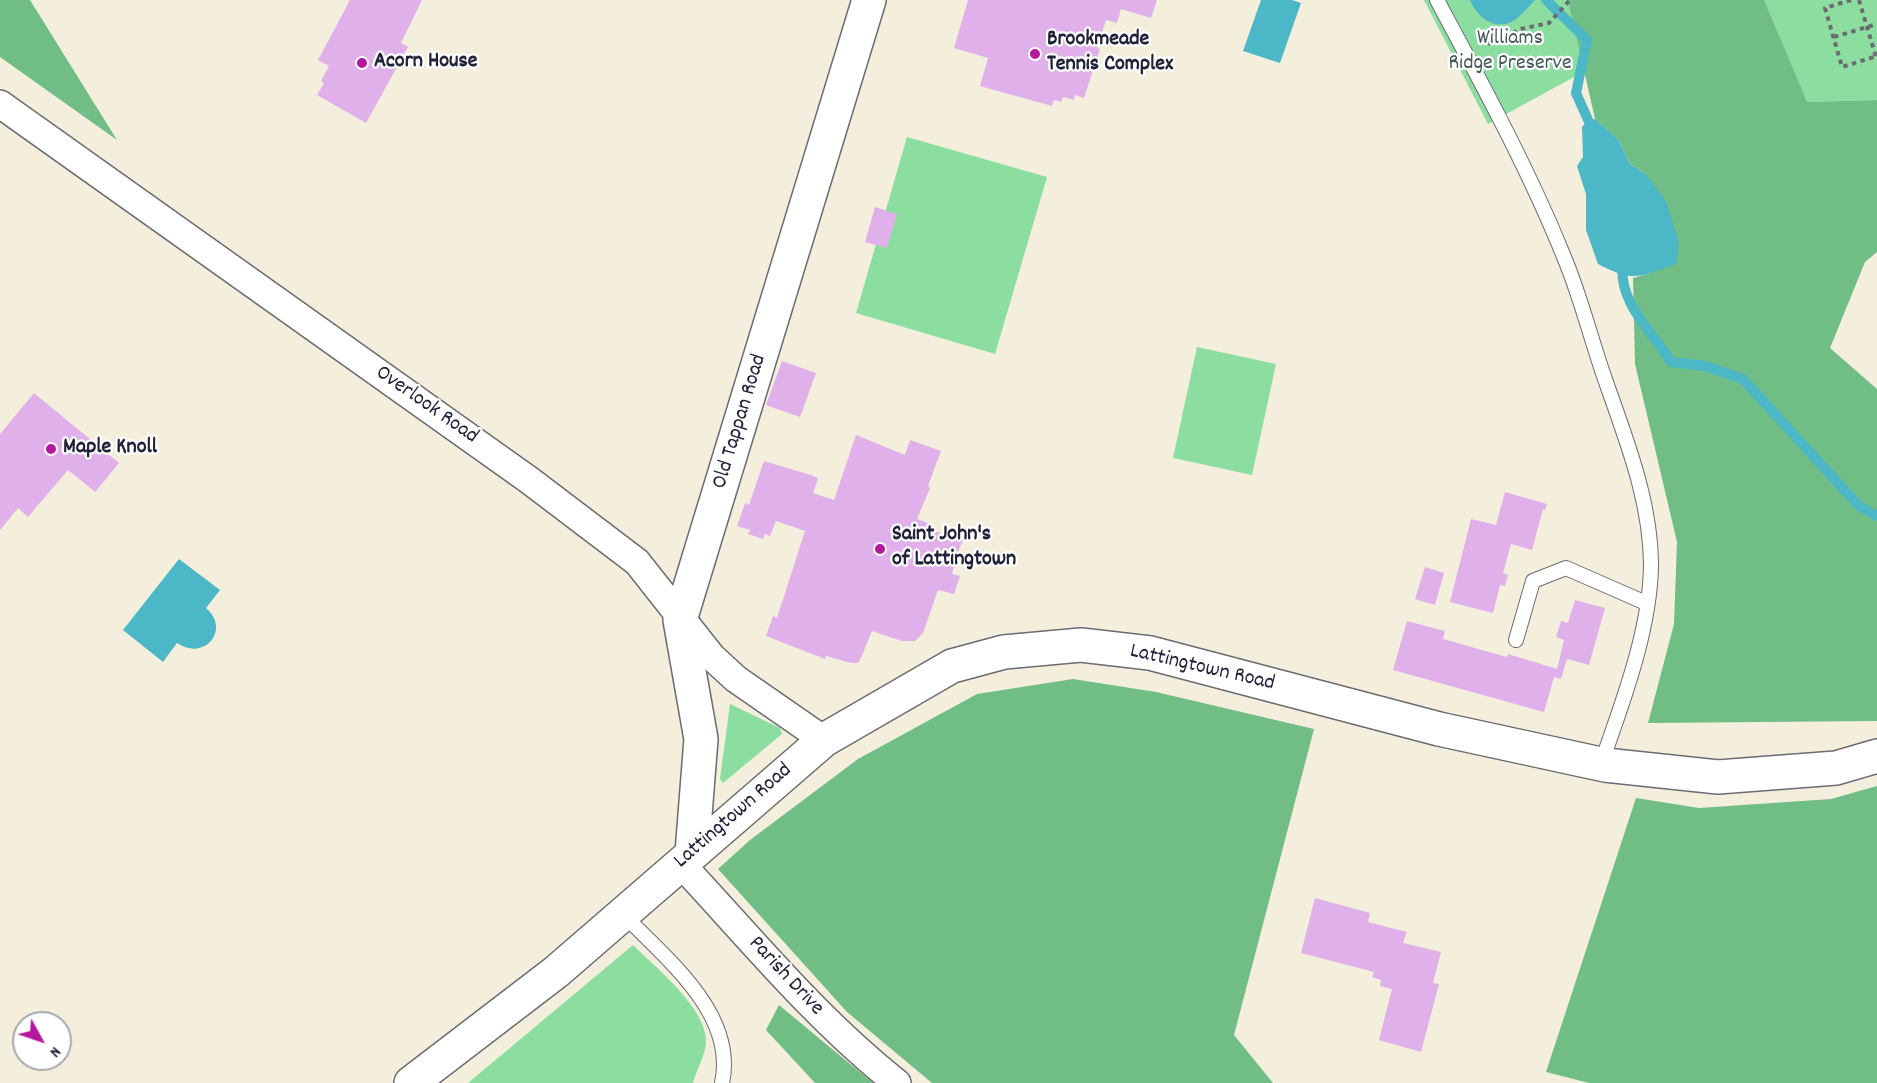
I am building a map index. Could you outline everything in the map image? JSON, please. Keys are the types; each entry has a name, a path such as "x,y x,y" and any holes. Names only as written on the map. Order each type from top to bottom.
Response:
{"street":[{"name":"Old Tappan Road","path":"686,858 701,739 680,620 869,0"},
{"name":"Overlook Road","path":"0,104 547,493 637,562 680,620 712,657 736,679 824,740"},
{"name":"Lattingtown Road","path":"411,1083 556,972 824,740 952,666 1004,652 1081,645 1150,653 1439,729 1601,764 1718,777 1836,768 1877,756"},
{"name":"Parish Drive","path":"686,858 819,1015 855,1050 897,1083"}],"lane":[{"path":"1437,0 1495,106 1564,257 1627,440 1650,543 1651,570 1628,689 1601,764"},
{"path":"1516,640 1533,581 1566,568 1646,603"},
{"path":"622,913 691,986 713,1016 722,1044 725,1072 722,1083"}],"path":[{"path":"1466,54 1521,29 1550,23 1570,0"},
{"path":"1851,0 1825,8 1842,67 1876,56 1859,0"},
{"path":"1834,37 1877,24"}],"green space":[{"path":"0,0 30,0 117,140 0,57"},
{"name":"Williams Ridge Preserve","path":"1424,0 1877,0 1877,100 1807,102 1693,12 1488,124"},
{"path":"1568,0 1764,0 1807,102 1877,100 1877,252 1865,262 1830,348 1877,389 1877,721 1648,723 1674,624 1677,542 1635,364 1633,278 1651,273 1646,174 1630,164 1618,139 1595,119"},
{"path":"907,137 1047,177 995,354 856,313"},
{"path":"1197,347 1276,364 1252,475 1173,458"},
{"path":"1073,679 1156,692 1314,729 1234,1035 1273,1083 932,1083 847,1012 718,869 750,840 858,759 977,694"},
{"path":"730,704 780,728 782,734 723,783 720,779"},
{"path":"1877,786 1877,1083 1589,1083 1546,1072 1636,798 1699,808 1831,799"},
{"path":"633,945 679,990 690,1003 705,1030 704,1053 693,1083 468,1083"},
{"path":"779,1005 873,1083 815,1083 766,1030"}],"water":[{"path":"1261,0 1292,0 1301,3 1280,63 1243,51"},
{"path":"1470,0 1535,0 1516,19 1509,23 1496,24 1480,15"},
{"path":"1595,119 1618,139 1630,164 1646,174 1667,203 1679,243 1676,264 1645,275 1629,276 1598,264 1586,230 1586,194 1577,166 1583,157 1582,127 1588,120"},
{"path":"179,559 220,590 206,608 213,616 216,625 215,633 205,646 187,648 177,643 163,662 123,630"}],"building":[{"name":"Acorn House","path":"350,0 422,0 401,43 408,47 366,123 317,95 324,83 321,81 329,66 318,60"},
{"name":"Brookmeade Tennis Complex","path":"968,0 1157,0 1151,18 1121,9 1117,23 1106,20 1097,48 1100,49 1084,98 1075,95 1074,100 1063,97 1061,102 1054,100 1052,106 980,86 988,58 954,48"},
{"path":"875,207 897,214 887,248 865,242"},
{"path":"782,361 816,373 800,417 766,405"},
{"name":"Maple Knoll","path":"34,393 119,463 95,492 68,470 28,517 18,508 0,530 0,434"},
{"name":"Saint John's of Lattingtown","path":"856,435 905,455 910,440 941,451 928,486 930,488 917,519 933,525 931,530 963,540 958,552 963,558 960,564 954,566 952,574 960,576 954,594 938,590 923,633 915,641 902,641 872,631 858,663 851,663 826,656 825,659 766,636 773,616 777,618 805,531 776,521 770,536 765,534 763,539 748,534 750,530 737,526 745,503 749,505 764,461 814,476 818,479 813,493 834,500"},
{"path":"1505,492 1547,504 1545,510 1543,509 1532,550 1511,544 1503,573 1508,575 1505,586 1500,585 1493,613 1450,602 1471,519 1496,525"},
{"path":"1425,567 1444,573 1435,605 1415,599"},
{"path":"1575,600 1605,608 1589,665 1567,659 1561,679 1554,677 1544,712 1393,670 1407,621 1445,631 1443,639 1507,657 1508,654 1557,669 1564,640 1556,637 1561,621 1568,623"},
{"path":"1315,898 1370,913 1368,922 1407,932 1403,943 1441,952 1433,983 1439,984 1421,1052 1379,1040 1392,989 1380,986 1381,980 1372,977 1374,972 1301,953"}],"waterway":[{"path":"1546,0 1587,40 1576,93 1593,131"},
{"path":"1623,262 1625,290 1631,303 1671,362 1705,366 1743,379 1859,506 1877,516"}],"place":[{"name":"Brookmeade Tennis Complex","path":"1035,54"},
{"name":"Acorn House","path":"362,63"},
{"name":"Maple Knoll","path":"51,449"},
{"name":"Saint John's of Lattingtown","path":"880,549"}]}
